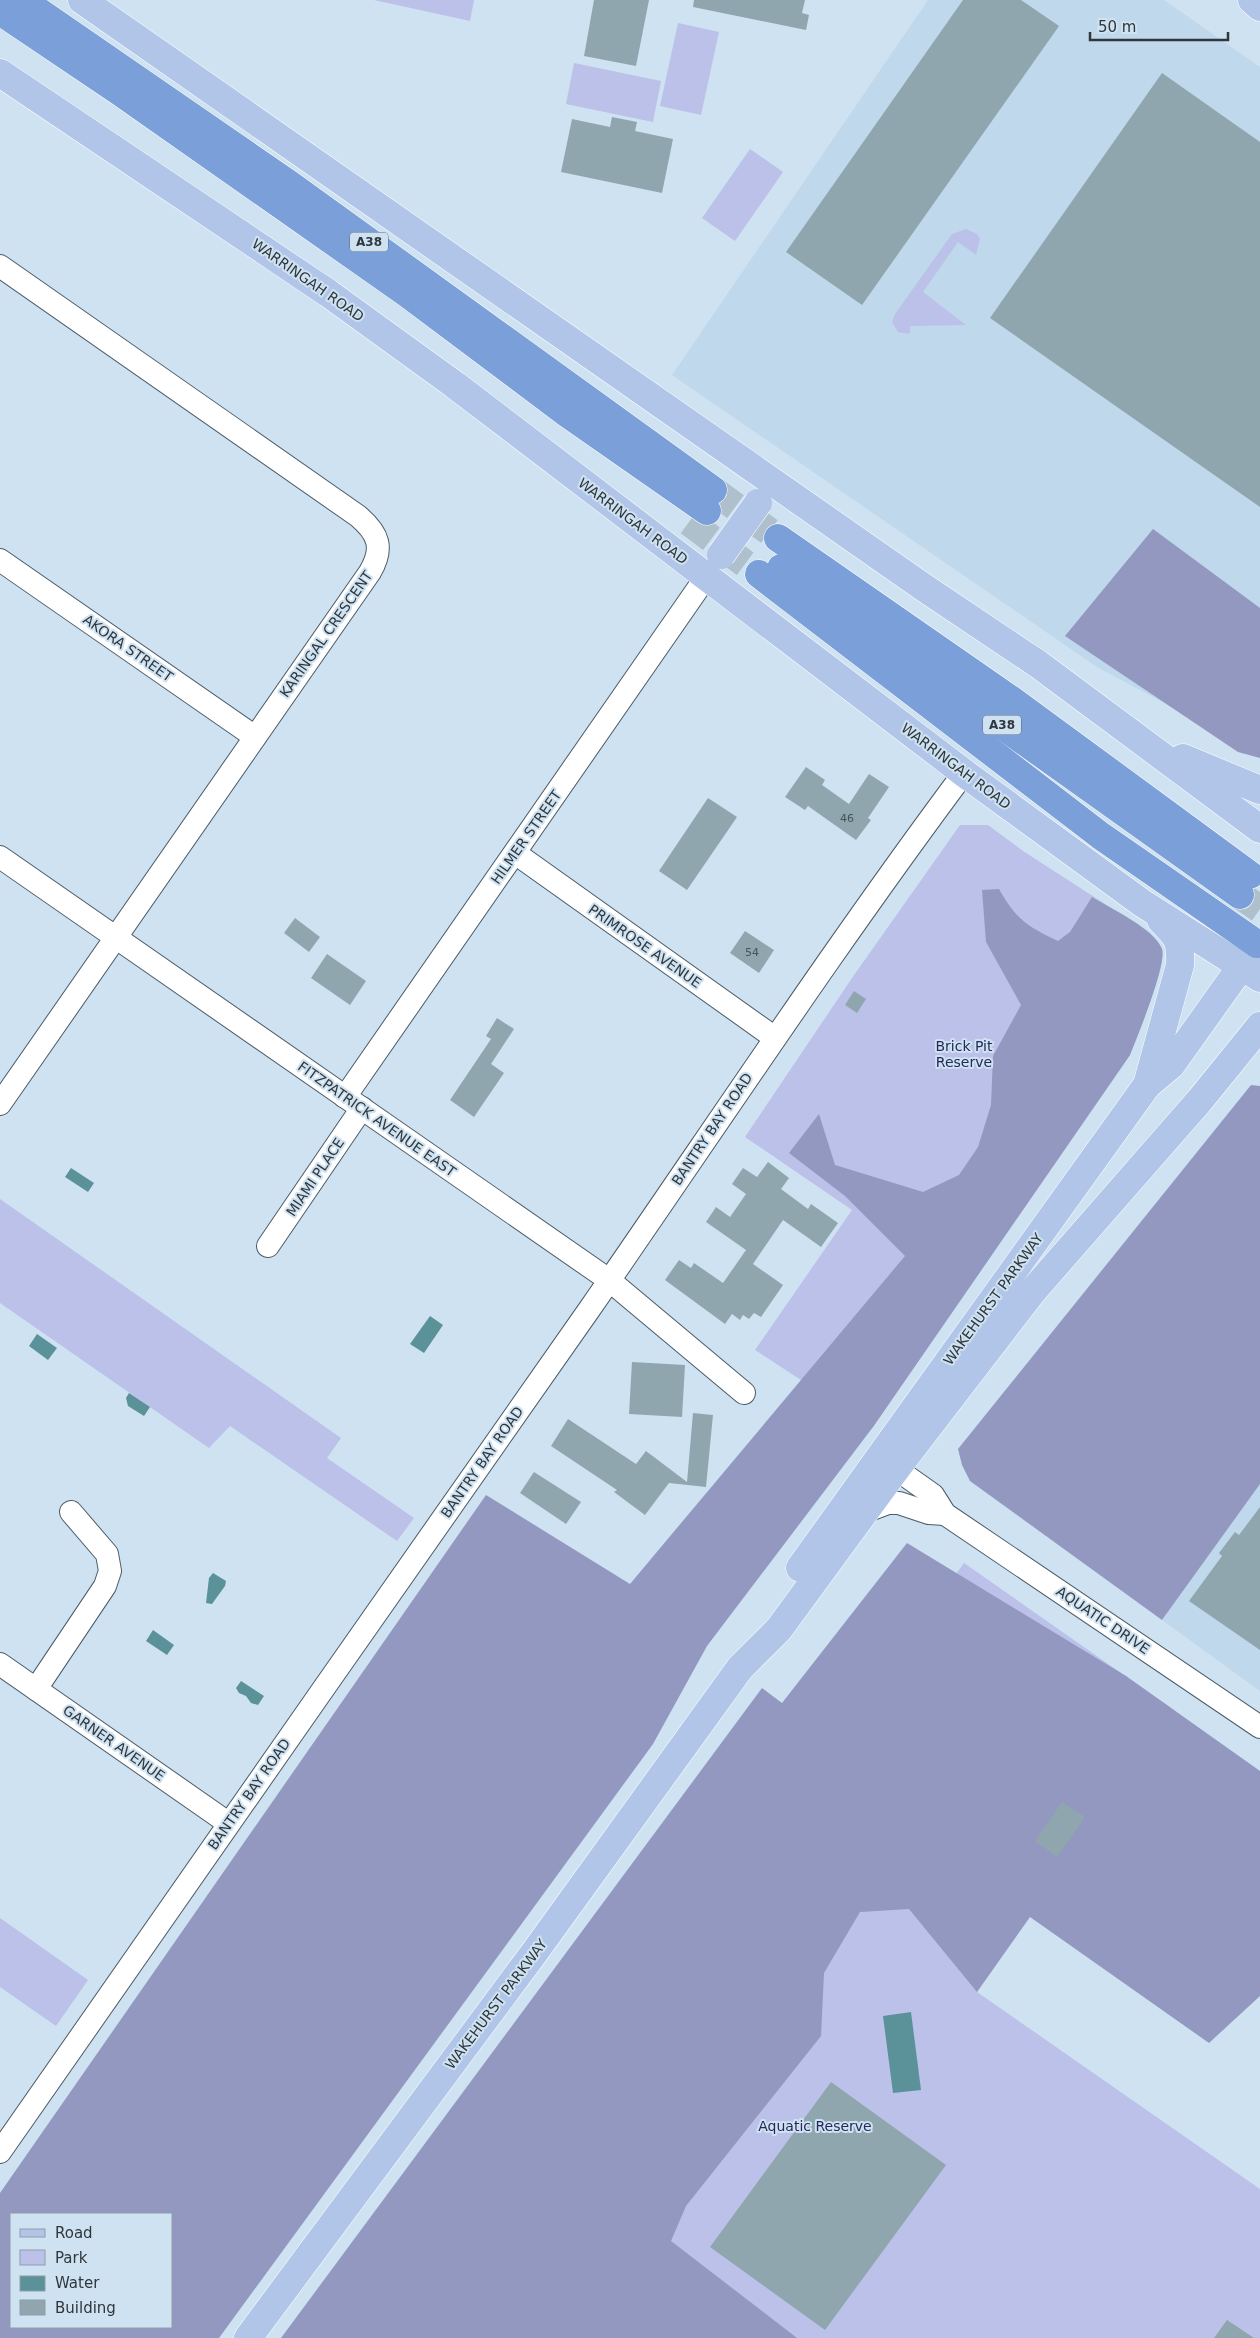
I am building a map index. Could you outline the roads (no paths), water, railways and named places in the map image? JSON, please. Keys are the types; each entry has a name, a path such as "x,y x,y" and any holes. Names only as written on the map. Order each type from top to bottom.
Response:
{"highway":[{"name":"A38","path":"0,11 408,294 568,414 703,508 289,184 22,0"},
{"name":"A38","path":"1245,885 767,556 1101,836 1259,943"}],"main road":[{"name":"A38","path":"82,0 765,492 926,589 1038,664 1260,829"},
{"path":"1252,0 1260,6"},
{"name":"WARRINGAH ROAD","path":"0,73 328,293 455,385 713,566 964,773 1142,902 1251,972"},
{"path":"713,566 765,492"},
{"path":"1157,752 1182,757 1260,790"},
{"path":"1142,902 1174,933 1181,949 1176,983 1147,1085"},
{"name":"WAKEHURST PARKWAY","path":"248,2338 534,1953 740,1668 779,1629 864,1512 888,1463 1147,1085 1171,1065 1251,972 1259,943"},
{"name":"WAKEHURST PARKWAY","path":"740,1668 764,1617 888,1463 1032,1292 1255,1037"}],"street":[{"name":"KARINGAL CRESCENT","path":"0,266 358,516 374,532 378,551 376,561 370,572 0,1104"},
{"name":"AKORA STREET","path":"0,560 255,737"},
{"name":"HILMER STREET","path":"354,1102 516,853 713,566"},
{"name":"BANTRY BAY ROAD","path":"0,2152 776,1038 964,773"},
{"name":"PRIMROSE AVENUE","path":"516,853 776,1038"},
{"name":"FITZPATRICK AVENUE EAST","path":"0,857 609,1280 744,1393"},
{"name":"MIAMI PLACE","path":"268,1246 354,1102"},
{"name":"AQUATIC DRIVE","path":"888,1463 933,1495 945,1514 1260,1727"},
{"name":"AQUATIC DRIVE","path":"864,1512 888,1504 899,1503 929,1513 945,1514"},
{"path":"36,1689 105,1586 110,1571 107,1554 71,1512"},
{"name":"GARNER AVENUE","path":"0,1664 228,1823"}],"water":[{"path":"71,1168 94,1183 88,1192 65,1177"},
{"path":"430,1316 443,1325 424,1353 410,1344"},
{"path":"37,1334 57,1348 48,1360 29,1346"},
{"path":"129,1393 150,1407 144,1416 128,1406 126,1398"},
{"path":"213,1573 226,1581 225,1586 212,1604 206,1603 209,1578"},
{"path":"153,1630 174,1645 167,1655 146,1641"},
{"path":"241,1681 264,1696 258,1705 251,1703 246,1696 239,1693 236,1688"},
{"path":"911,2012 921,2090 893,2093 883,2016"}],"tunnel":[{"path":"713,490 778,538"},
{"path":"689,522 759,574"},
{"path":"1240,895 1260,909"}],"park label":[{"name":"Brick Pit Reserve","path":"964,1054"},
{"name":"Aquatic Reserve","path":"815,2126"}]}
